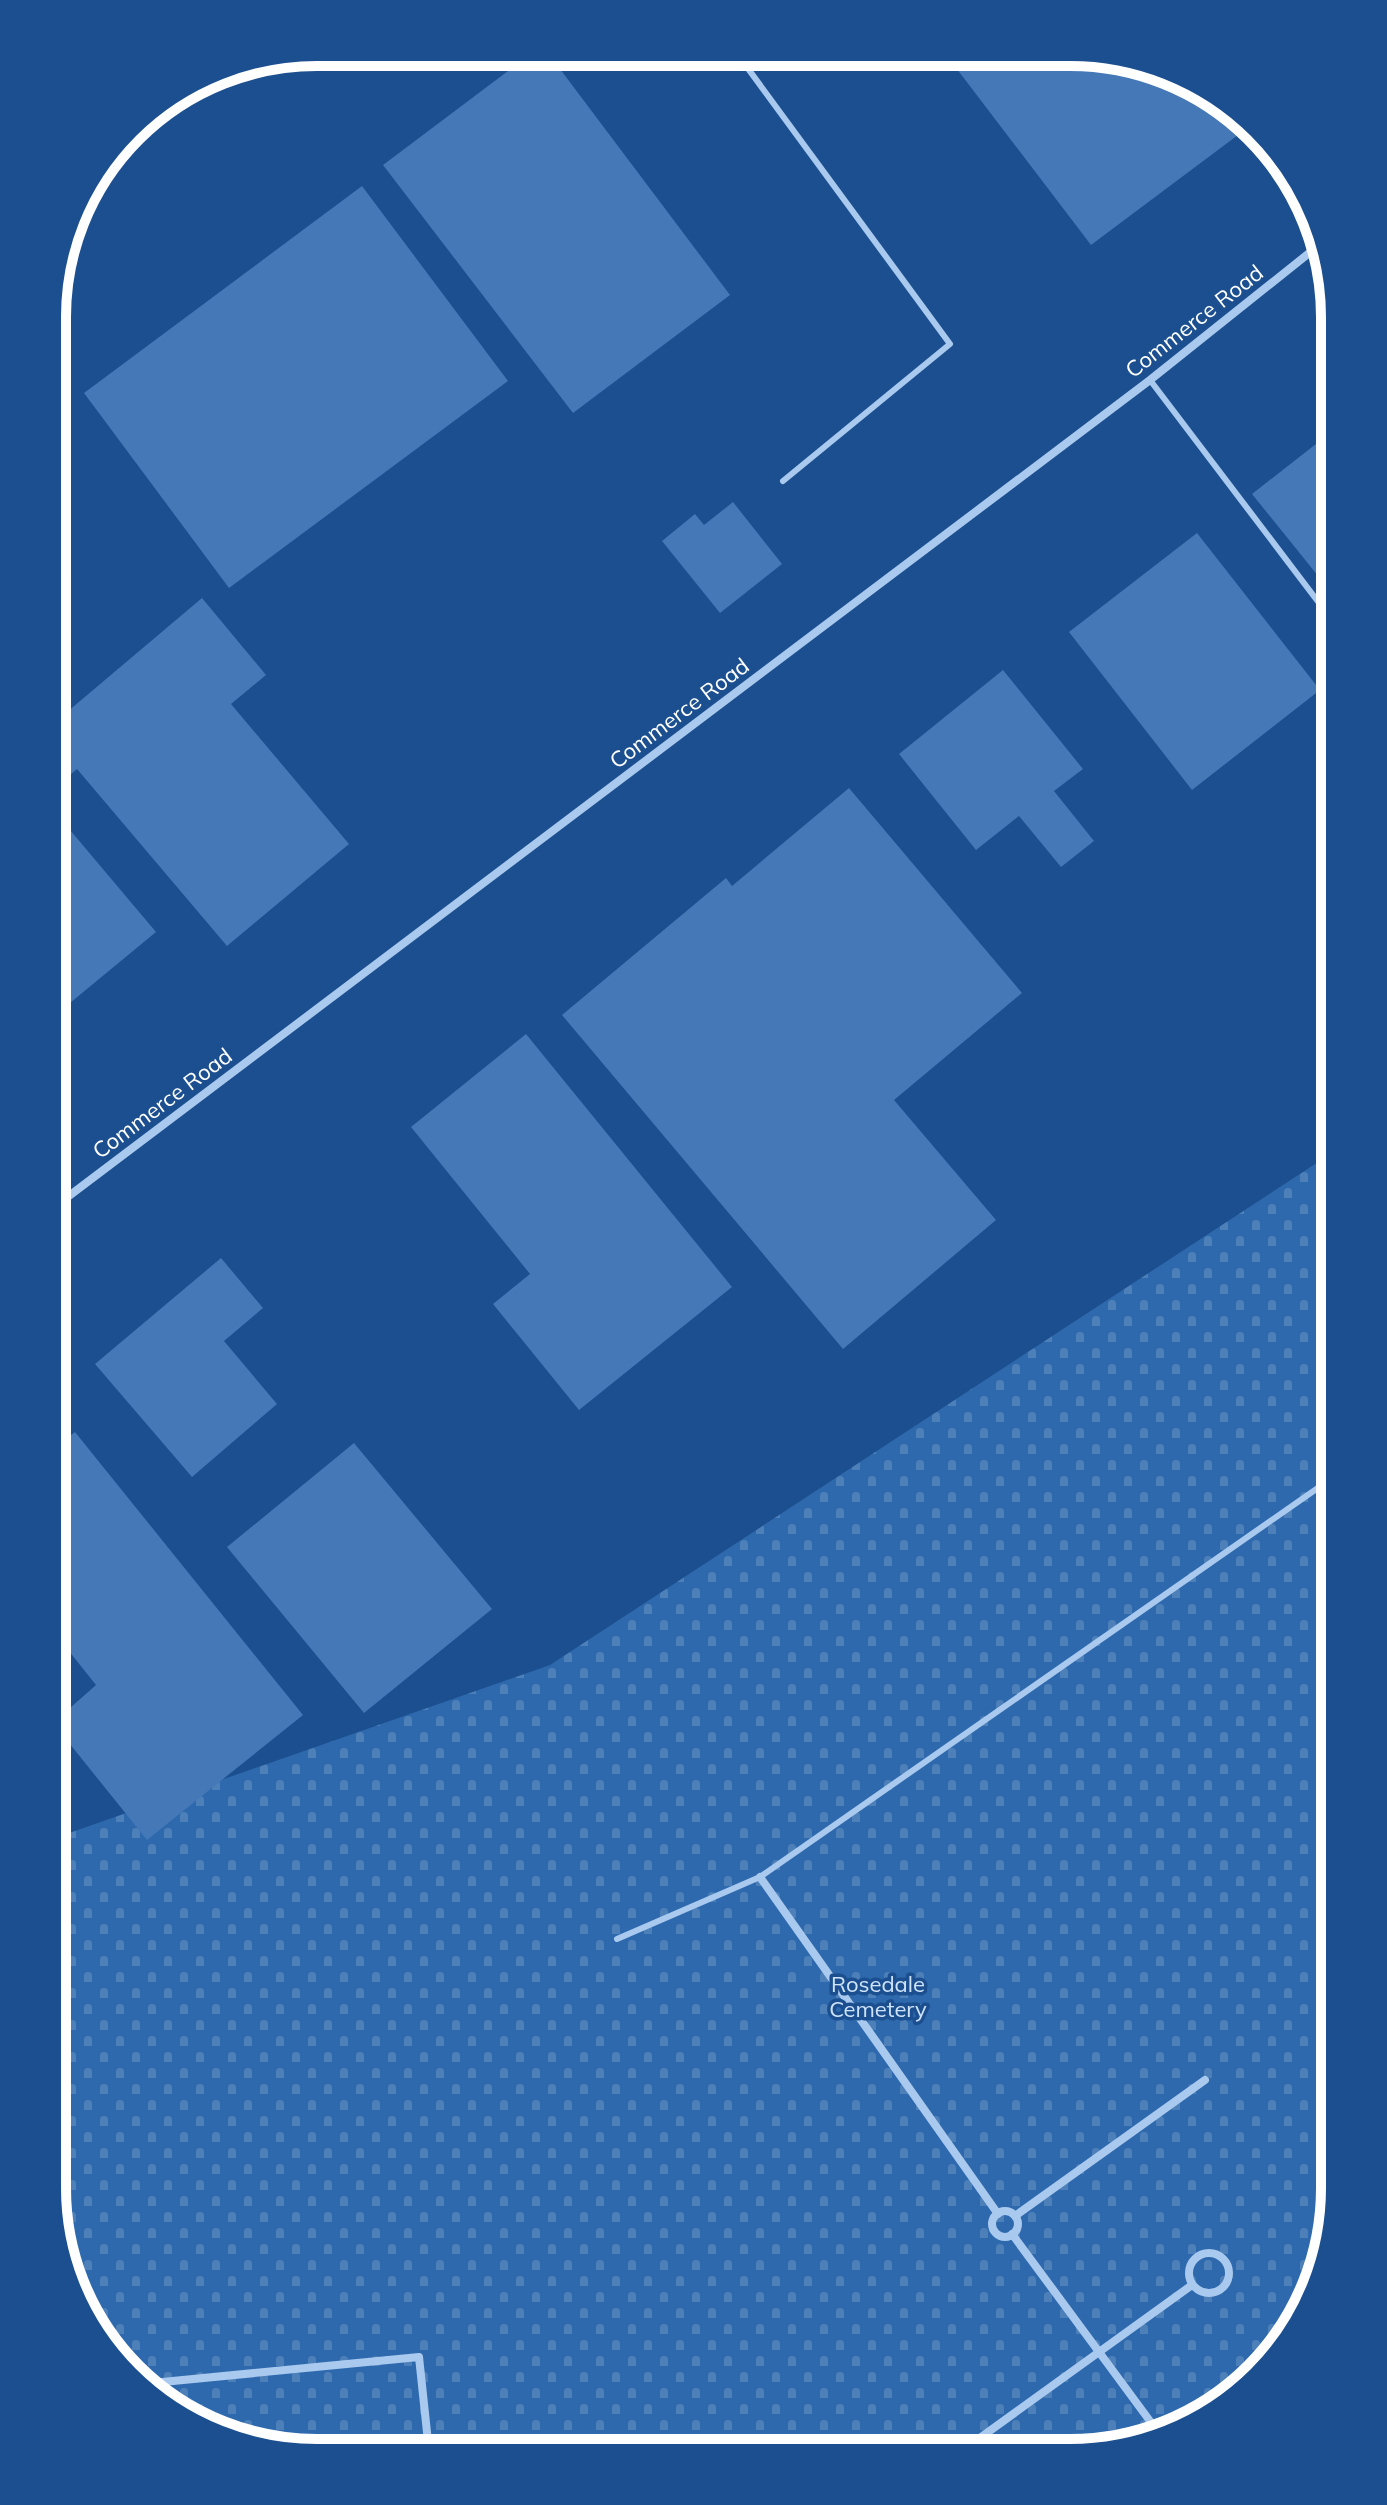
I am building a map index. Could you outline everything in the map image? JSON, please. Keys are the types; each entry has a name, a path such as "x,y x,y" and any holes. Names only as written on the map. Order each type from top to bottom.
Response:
{"street":[{"name":"Commerce Road","path":"66,1198 1150,380 1312,251"},
{"path":"760,1877 998,2214"},
{"path":"1015,2216 1205,2080"},
{"path":"1007,2212 1015,2216 1018,2226 1012,2234 1003,2237 995,2232 993,2222 998,2214 1007,2212"},
{"path":"1012,2234 1153,2425"},
{"path":"1212,2253 1226,2261 1229,2277 1221,2290 1213,2294 1205,2293 1192,2285 1189,2270 1197,2257 1212,2253"},
{"path":"978,2439 1192,2285"},
{"path":"159,2382 419,2357 428,2439"}],"lane":[{"path":"746,66 950,344 783,481"},
{"path":"1150,380 1321,605"},
{"path":"617,1939 760,1877 1320,1486"}],"green space":[{"name":"Rosedale Cemetery","path":"1321,1160 1319,2221 1302,2284 1287,2314 1269,2341 1247,2365 1223,2387 1181,2413 1151,2426 1103,2437 317,2439 284,2437 221,2420 164,2387 128,2353 92,2299 79,2269 68,2221 66,1834 550,1665"}],"building":[{"path":"955,66 1070,66 1119,71 1151,79 1181,92 1209,108 1240,133 1091,245"},
{"path":"514,67 558,67 730,295 573,413 383,165"},
{"path":"362,186 508,381 229,588 84,393"},
{"path":"1321,440 1321,579 1252,494"},
{"path":"733,502 782,564 720,613 662,541 695,514 704,525"},
{"path":"1197,533 1320,690 1192,790 1069,632"},
{"path":"202,598 266,675 231,704 349,844 227,946 77,769 66,779 66,713"},
{"path":"1003,670 1083,769 1054,791 1094,841 1061,867 1019,816 976,850 899,754"},
{"path":"849,788 1022,993 894,1100 996,1220 843,1349 562,1015 726,878 732,886"},
{"path":"66,825 156,932 66,1006"},
{"path":"526,1034 732,1287 579,1410 493,1304 530,1274 411,1127"},
{"path":"221,1258 263,1308 224,1341 277,1404 192,1477 95,1364"},
{"path":"75,1432 303,1715 147,1840 66,1739 66,1712 96,1685 66,1647 66,1439"},
{"path":"354,1443 492,1609 364,1713 227,1547"}]}
